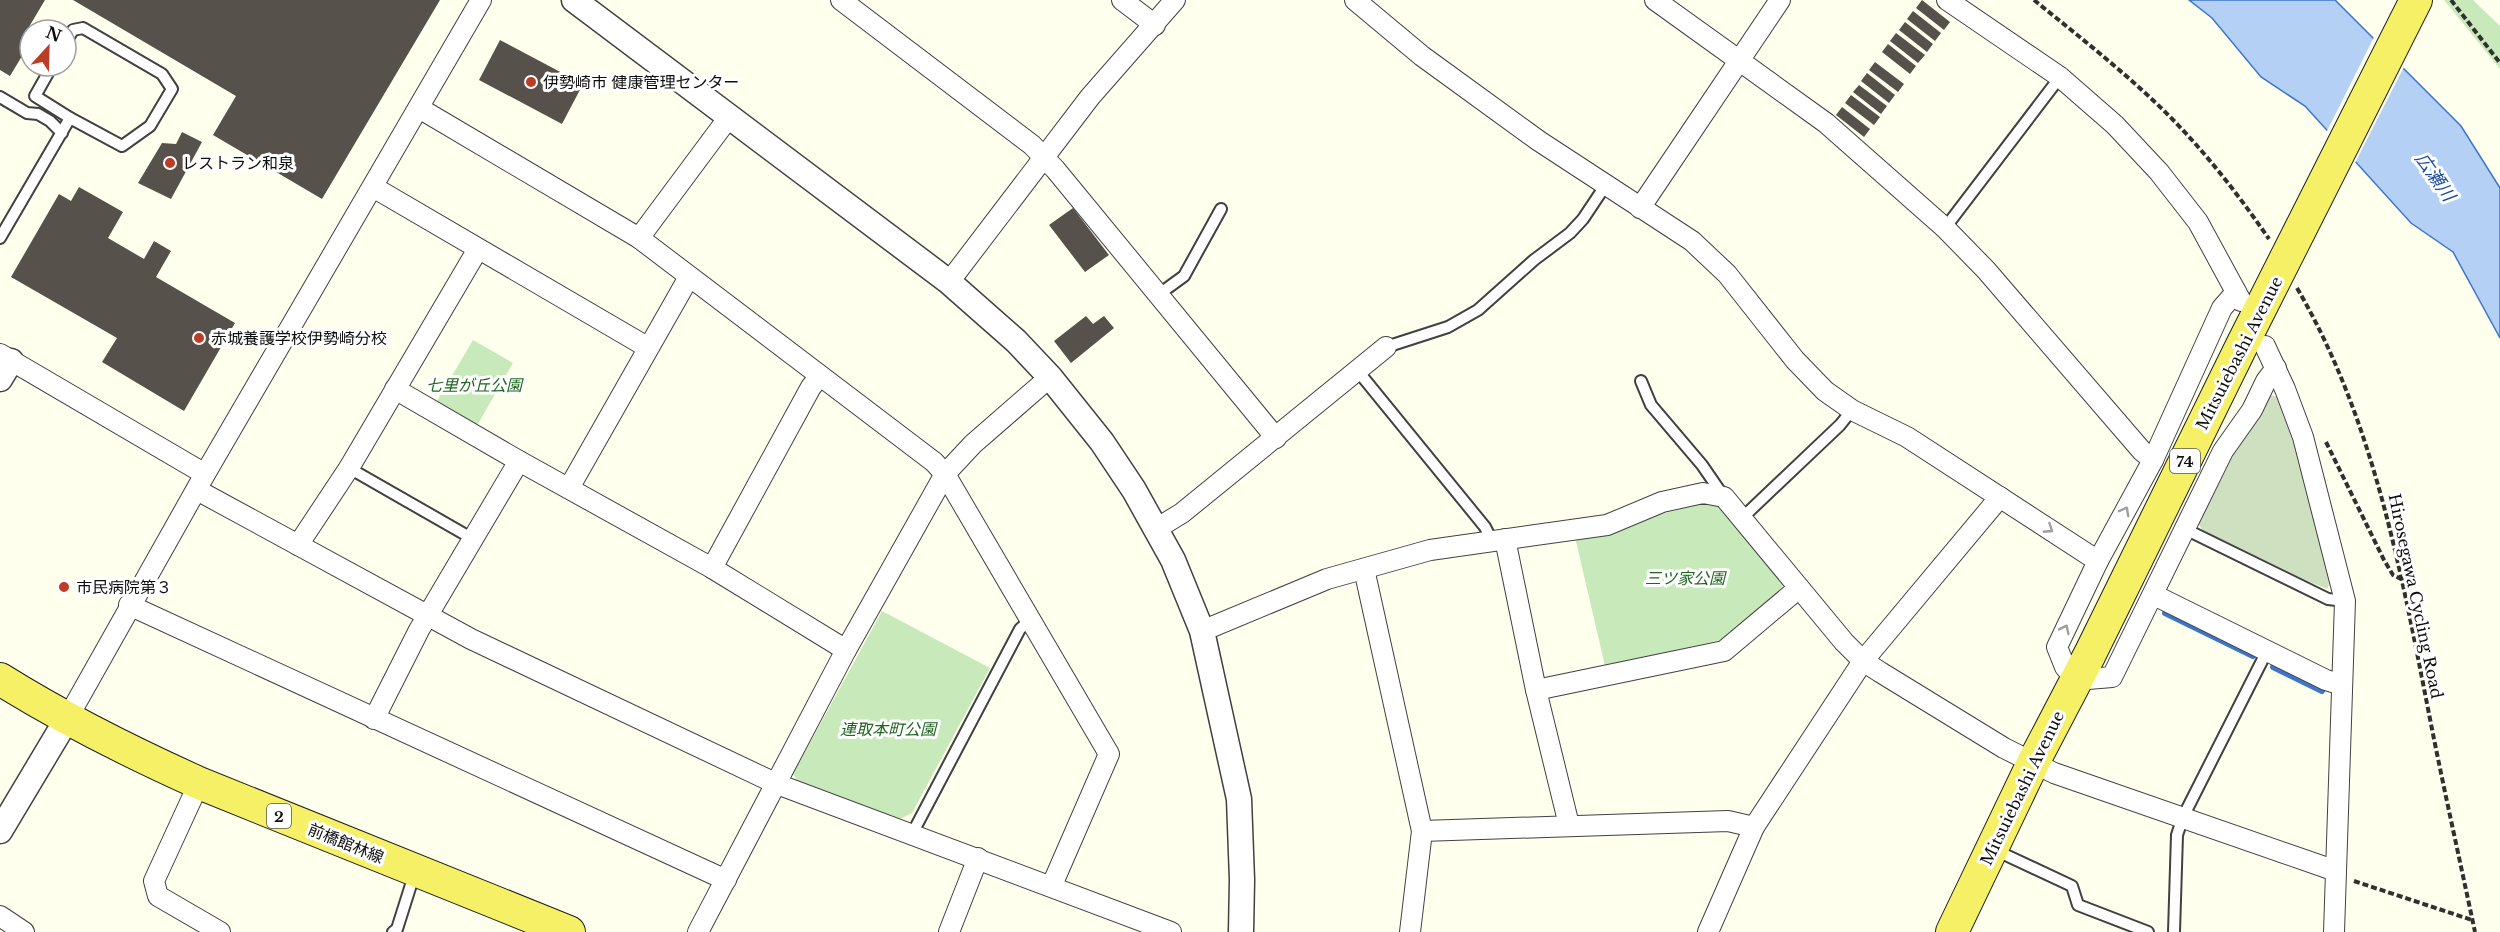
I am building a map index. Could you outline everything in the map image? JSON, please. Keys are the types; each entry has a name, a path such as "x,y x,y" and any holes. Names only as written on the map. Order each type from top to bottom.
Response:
{"main road":[{"name":"Mitsuiebashi Avenue","path":"1956,930 1992,848 2034,763 2416,0"},
{"name":"前橋館林線","path":"0,679 67,718 147,760 415,872 569,932"}],"street":[{"path":"0,831 67,718 129,605 482,0"},
{"path":"574,0 949,282 992,319 1050,377 1102,442 1173,560 1202,631 1239,799 1241,932"},
{"path":"840,0 1032,145 1043,156 1276,438"},
{"path":"1122,0 1155,25"},
{"path":"949,282 1090,97 1176,0"},
{"path":"1355,0 1422,56 1539,141 1692,241 1727,274 1802,366 1826,391 1852,410 1907,437 2098,561"},
{"path":"1655,0 1826,123 1945,228 1986,270 2152,460"},
{"path":"1640,208 1780,0"},
{"path":"1947,0 2060,77 2115,125 2160,172 2198,222 2239,296 2222,308 2152,460 2098,561 2057,647 2065,667 2083,667 2112,677 2223,451 2252,410 2266,381 2276,368"},
{"path":"419,108 639,238 934,462 945,474 1109,754 1052,885"},
{"path":"639,238 729,117"},
{"path":"373,187 647,347"},
{"path":"298,545 349,468 478,249"},
{"path":"569,488 647,347 689,277"},
{"path":"2265,346 2303,437 2345,601 2340,874 2334,932"},
{"path":"1156,529 1182,513 1386,347"},
{"path":"4,365 201,482 298,545 492,650 777,784 1052,885 1171,932"},
{"path":"711,568 811,387 820,376"},
{"path":"698,932 846,650 945,474 973,444 1050,377"},
{"path":"395,388 519,461 711,568 846,650"},
{"path":"374,719 427,616 519,461"},
{"path":"1202,631 1327,579 1430,550 1607,525 1662,502 1703,492 1724,497 1844,642 1863,661 2004,748 2054,773 2340,874"},
{"path":"1708,932 1754,827 1863,661 2000,497"},
{"path":"1498,540 1569,825"},
{"path":"1364,569 1422,831 1410,932"},
{"path":"1536,690 1724,651 1799,588"},
{"path":"2154,595 2342,685"},
{"path":"129,605 726,880"},
{"path":"199,783 154,881 158,896 220,932"},
{"path":"1422,831 1728,821 1754,827"},
{"path":"949,932 978,858"},
{"path":"0,916 24,932"}],"lane":[{"path":"45,78 35,96 122,146 150,126 172,89 162,74 82,28 78,29"},
{"path":"1945,228 2060,77"},
{"path":"0,97 27,113 38,114 50,121 62,133"},
{"path":"0,238 70,118"},
{"path":"1386,347 1448,327 1478,310 1534,260 1570,233 1583,219 1605,186"},
{"path":"1158,295 1184,276 1221,209"},
{"path":"1357,370 1498,540"},
{"path":"1641,381 1651,405 1702,465 1724,497"},
{"path":"1740,519 1840,425 1852,410"},
{"path":"349,468 472,539"},
{"path":"2185,528 2328,599 2345,601"},
{"path":"912,834 1020,629 1030,620"},
{"path":"2174,932 2177,835 2183,817 2267,651"},
{"path":"1992,848 2072,886 2078,905 2148,932"},
{"path":"393,932 397,929 415,872"}],"path":[{"name":"Hirosegawa Cycling Road","path":"2034,0 2116,67 2159,106 2210,161 2285,260 2324,338 2354,411 2381,492 2404,581 2475,932"},
{"path":"2451,0 2500,63"},
{"path":"2321,432 2384,560 2393,575 2404,581"},
{"path":"2340,874 2472,921"}],"green space":[{"path":"2444,0 2473,0 2500,26 2500,69"},
{"name":"七里が丘公園","path":"473,340 513,363 475,429 434,406"},
{"path":"2270,395 2278,397 2296,451 2330,583 2327,589 2282,571 2203,531 2198,523 2235,449"},
{"name":"三ツ家公園","path":"1707,502 1719,506 1784,581 1781,592 1721,640 1605,666 1575,537"},
{"name":"連取本町公園","path":"882,611 990,668 912,813 900,819 797,780 793,774"}],"water":[{"name":"広瀬川","path":"2189,0 2335,0 2461,126 2500,188 2500,338 2453,252 2411,223 2305,106 2261,77 2212,18"}],"pier":[{"path":"2375,35 2405,65 2354,165 2326,133"}],"building":[{"path":"0,0 45,0 34,18 18,18 18,63 10,76 0,70"},
{"path":"73,0 440,0 322,199 213,135 236,96"},
{"path":"1922,0 1950,22 1944,30 1916,8"},
{"path":"1913,11 1941,33 1935,41 1907,19"},
{"path":"1905,22 1933,44 1927,52 1899,30"},
{"path":"1896,33 1925,55 1918,63 1890,41"},
{"name":"伊勢崎市 健康管理センター","path":"500,40 583,84 562,124 479,80"},
{"path":"1888,44 1916,66 1910,74 1882,52"},
{"path":"1875,62 1904,84 1898,92 1869,70"},
{"path":"1867,73 1895,95 1889,103 1861,81"},
{"path":"1859,85 1887,106 1881,114 1853,92"},
{"path":"1851,95 1880,117 1874,125 1845,103"},
{"path":"1842,107 1870,129 1864,137 1836,115"},
{"name":"レストラン和泉","path":"182,132 202,142 171,199 138,183 162,143 176,144"},
{"path":"79,187 123,212 108,238 144,259 154,241 171,251 156,277 235,323 184,411 102,362 117,338 11,277 59,194 71,201"},
{"path":"1073,208 1109,255 1085,272 1049,225"},
{"path":"1086,316 1093,324 1104,316 1114,328 1071,363 1054,341"}],"waterway":[{"path":"2165,613 2253,656"},
{"path":"2273,667 2322,691"}],"place":[{"name":"伊勢崎市 健康管理センター","path":"531,82"},
{"name":"レストラン和泉","path":"170,163"},
{"name":"赤城養護学校伊勢崎分校","path":"199,338"},
{"name":"市民病院第３","path":"64,587"}]}
